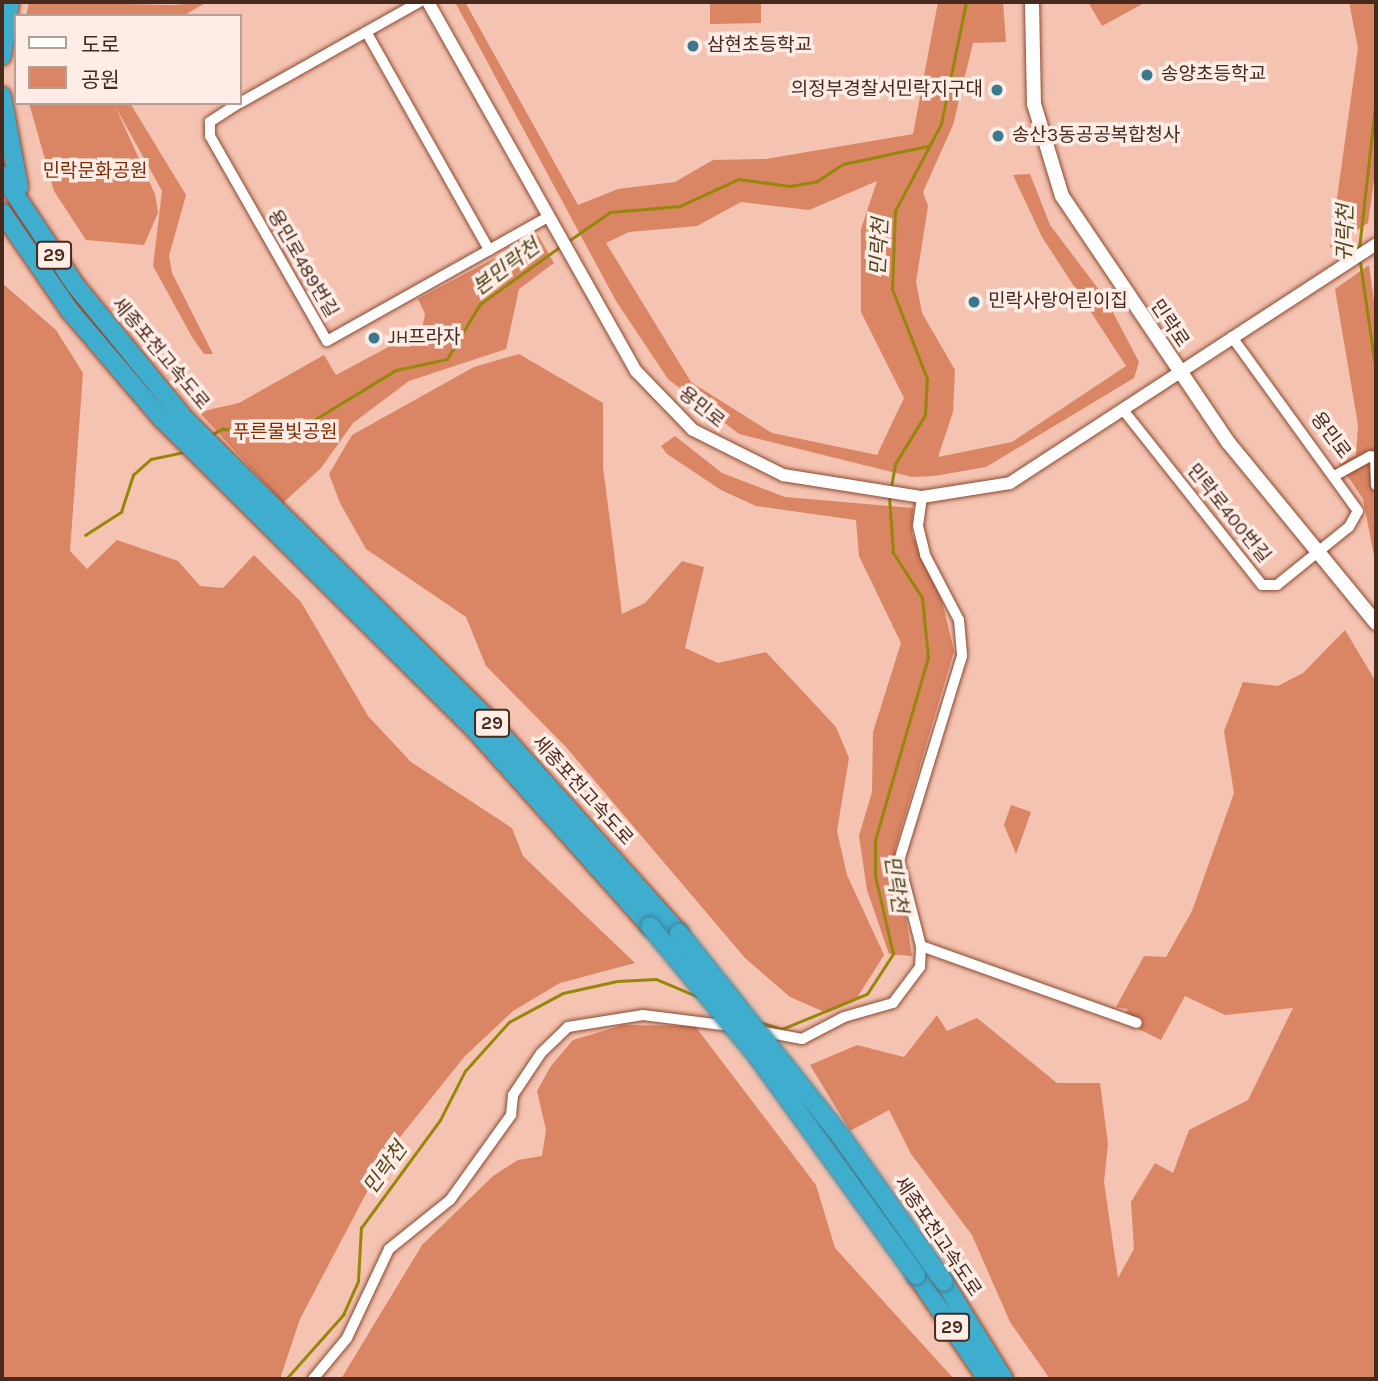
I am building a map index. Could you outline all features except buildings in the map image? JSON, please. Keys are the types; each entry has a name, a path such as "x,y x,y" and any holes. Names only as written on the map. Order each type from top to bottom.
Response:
{"highway":[{"path":"2,56 10,2"},
{"path":"2,96 12,167 34,226"},
{"name":"세종포천고속도로","path":"2,175 34,226 113,331 185,419 284,532 486,716 679,933 826,1116 944,1282 1004,1379"},
{"name":"세종포천고속도로","path":"2,212 98,345 476,731 650,926 756,1054 916,1275 987,1379"}],"main road":[{"name":"민락로","path":"1031,2 1031,74 1042,139 1062,196 1178,372 1317,553 1376,623"}],"street":[{"name":"용민로489번길","path":"242,101 368,35 419,2"},
{"path":"428,2 546,218"},
{"path":"368,35 489,250"},
{"name":"용민로489번길","path":"236,105 210,122 210,136 327,341 546,218"},
{"name":"용민로","path":"546,218 636,371 693,430 783,475 922,497"},
{"path":"313,1379 347,1338 389,1249 450,1200 512,1115 513,1095 541,1053 568,1027 643,1015 802,1039 844,1017 893,1003 912,984 920,946 899,861 962,656 959,620 925,555 918,526 922,497 981,492 1032,473 1178,372 1376,244"},
{"name":"용민로","path":"1232,337 1336,475 1358,511 1349,527 1317,553"},
{"name":"민락로400번길","path":"1124,411 1267,589 1317,553"},
{"path":"1336,475 1373,456 1376,485"},
{"path":"920,946 1137,1023"}],"green space":[{"path":"29,2 174,5 207,2 186,14 26,14"},
{"path":"455,2 465,2 578,205 618,189 675,182 713,160 766,159 913,134 938,2 1003,2 1006,42 973,43 953,125 923,192 928,206 916,282 922,313 955,370 953,412 938,457 1012,442 1126,366 1042,237 1013,175 1030,174 1050,225 1106,299 1139,362 1134,378 986,467 912,477 739,434 668,379 616,301","holes":["877,181 861,229 861,312 904,398 877,455 772,433 691,382 606,243 629,232 697,226 741,202 809,210"]},
{"path":"710,2 761,2 761,23 710,24"},
{"path":"1088,2 1146,2 1102,26"},
{"path":"1349,2 1376,2 1376,166 1368,223 1330,248 1358,48"},
{"name":"민락문화공원","path":"30,105 131,105 186,195 169,256 172,273 213,354 204,354 192,337 153,266 162,191 115,106 155,194 158,213 144,245 86,240 54,191"},
{"name":"푸른물빛공원","path":"538,235 554,263 519,289 506,349 409,381 353,423 321,468 283,503 199,412 239,403 324,355 336,375 422,329 425,314 418,299"},
{"path":"1369,265 1376,317 1376,566 1363,499 1339,463 1356,455 1358,425 1335,289"},
{"path":"2,283 56,330 83,373 70,551 87,569 117,540 178,561 200,586 223,588 254,555 301,602 368,716 411,762 512,828 523,856 635,963 560,983 513,1011 465,1056 388,1152 300,1319 280,1379 2,1379"},
{"path":"519,354 603,403 603,467 622,614 645,603 682,561 704,567 685,648 718,663 766,652 836,727 849,758 837,831 847,875 884,955 855,1001 827,1013 790,997 745,958 566,747 486,666 466,617 366,549 340,503 329,474 352,435 474,367"},
{"path":"675,436 722,473 785,497 913,508 912,534 942,601 954,651 895,849 912,956 889,954 867,890 859,836 872,792 873,732 901,643 859,556 856,520 756,506 721,490 667,454 661,446"},
{"path":"1345,630 1376,682 1376,1379 1050,1379 1010,1322 972,1235 911,1154 889,1110 850,1131 810,1065 857,1045 904,1057 937,1015 947,1031 977,1018 1057,1083 1100,1083 1108,1144 1104,1182 1118,1278 1134,1249 1131,1202 1155,1163 1173,1173 1189,1130 1248,1100 1293,1008 1225,1015 1185,996 1161,1040 1122,1021 1128,1009 1116,1007 1144,956 1166,957 1192,911 1234,793 1224,731 1243,682 1278,686 1303,673"},
{"path":"1011,805 1031,812 1016,854 1004,825"},
{"path":"623,1025 695,1026 816,1185 835,1248 954,1379 341,1379 422,1245 493,1176 518,1160 542,1156 546,1130 537,1091 551,1066 573,1040"}],"waterway":[{"name":"민락천","path":"891,487 895,464 925,415 927,379 892,289 895,211 941,124 966,2"},
{"name":"귀락천","path":"1359,249 1376,97"},
{"name":"본민락천","path":"567,242 610,212 680,206 739,179 790,186 817,181 843,164 928,146"},
{"name":"본민락천","path":"211,435 222,429 294,432 396,370 447,359 480,304 561,246"},
{"name":"귀락천","path":"1360,259 1376,370"},
{"name":"본민락천","path":"85,535 121,512 133,475 151,459 185,452"},
{"name":"민락천","path":"760,1022 782,1029 867,994 893,954 875,876 875,840 928,658 922,598 893,553 889,497"},
{"name":"민락천","path":"286,1379 343,1315 358,1281 361,1228 440,1120 465,1071 509,1022 563,993 617,981 656,979 699,997"}],"place":[{"name":"삼현초등학교","path":"693,46"},
{"name":"송양초등학교","path":"1147,75"},
{"name":"의정부경찰서민락지구대","path":"997,90"},
{"name":"송산3동공공복합청사","path":"998,136"},
{"name":"민락사랑어린이집","path":"974,302"},
{"name":"JH프라자","path":"374,338"}]}
